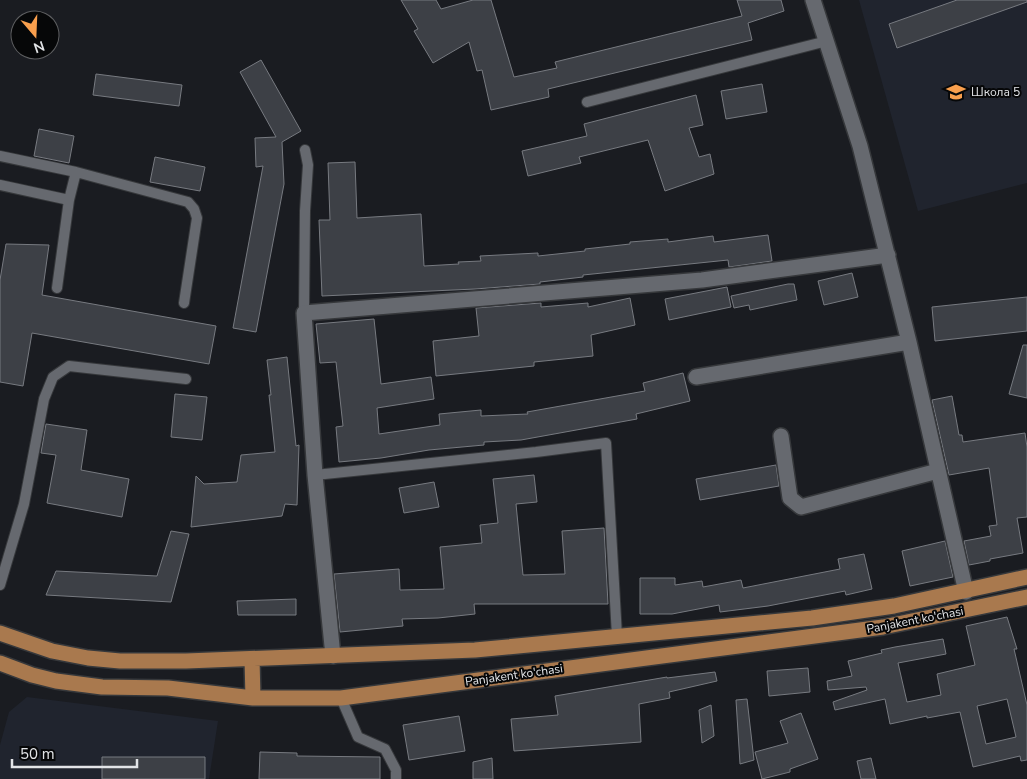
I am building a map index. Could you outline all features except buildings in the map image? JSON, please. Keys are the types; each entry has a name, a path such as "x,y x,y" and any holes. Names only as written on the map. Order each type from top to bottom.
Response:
{"main road":[{"name":"Panjakent ko'chasi","path":"0,633 52,651 104,660 186,662 475,650 812,618 894,606 966,592 1027,577"},
{"name":"Panjakent ko'chasi","path":"0,663 32,675 79,684 126,688 168,688 253,698 342,698 883,628 1027,597"},
{"path":"252,659 253,698"}],"street":[{"path":"813,0 860,146 909,342 966,592"},
{"path":"333,656 315,475 304,313 702,280 888,255"},
{"path":"696,377 909,342"},
{"path":"781,436 790,498 801,507 938,471"}],"lane":[{"path":"587,102 826,41"},
{"path":"304,313 305,211 308,165 305,150"},
{"path":"0,156 76,172 188,202 198,218 184,303"},
{"path":"57,288 69,200 76,172"},
{"path":"0,185 69,200"},
{"path":"0,585 24,504 44,399 53,377 68,366 186,379"},
{"path":"315,475 606,443 616,636"},
{"path":"342,698 358,736 385,749 396,770 396,779"}],"shaded area":[{"name":"Школа 5","path":"859,0 1027,0 1027,183 918,211"},
{"path":"27,697 218,721 209,779 0,779 0,745 9,712"}],"place":[{"name":"Школа 5","path":"956,92"}]}
